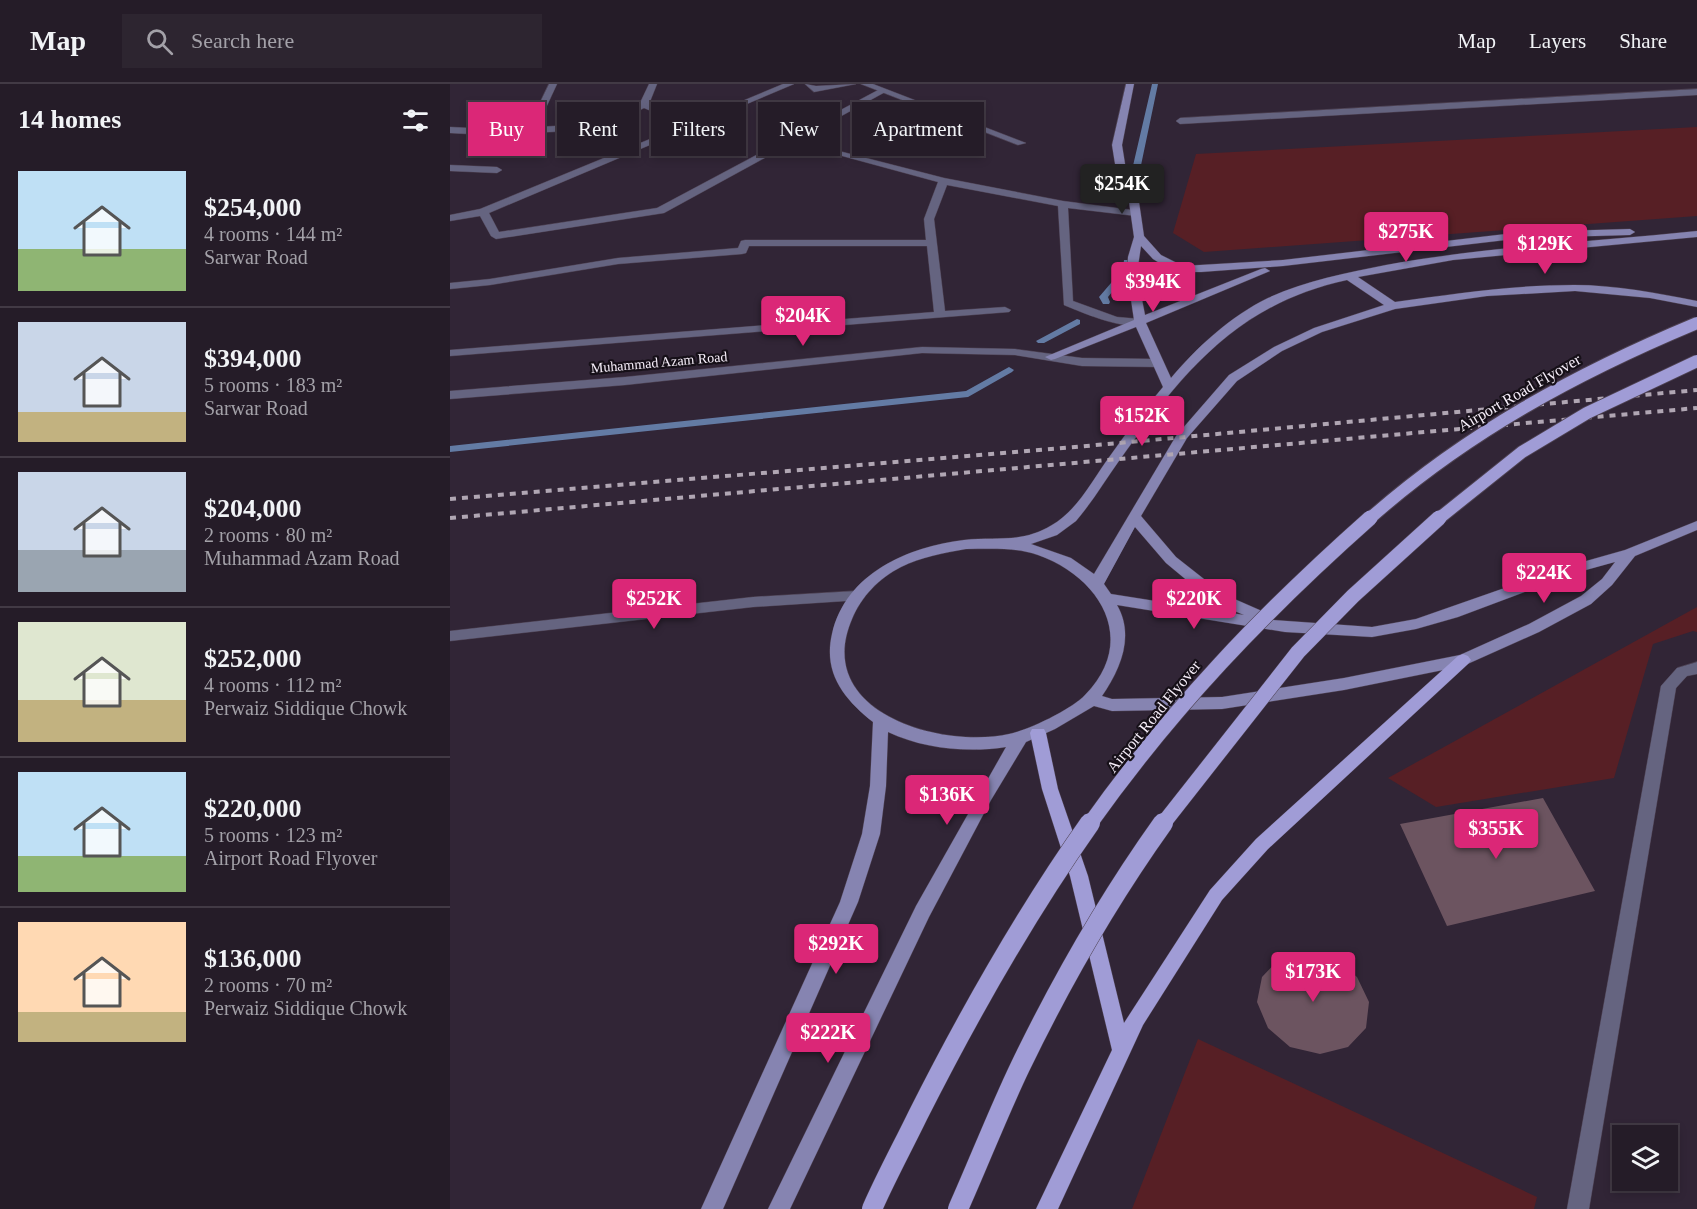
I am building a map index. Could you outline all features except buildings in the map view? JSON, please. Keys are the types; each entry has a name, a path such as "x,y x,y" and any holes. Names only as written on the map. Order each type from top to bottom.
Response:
{"main road":[{"path":"1130,84 1118,145 1118,158 1136,213 1139,237 1133,257 1132,273 1140,322 1168,386"},
{"path":"1139,237 1157,257 1182,268 1201,270 1283,263 1523,235 1579,232 1697,234"},
{"path":"1009,544 1038,538 1064,524 1168,386 1198,354 1258,308 1289,294 1349,276 1427,260 1697,234"},
{"path":"1051,357 1283,263"},
{"path":"1349,276 1393,306"},
{"path":"1097,584 1182,436 1233,378 1278,349 1318,330 1393,306 1487,293 1575,288 1650,295 1697,304"},
{"name":"Airport Road Flyover","path":"872,1209 946,1058 1047,887 1124,777 1193,691 1259,621 1315,568 1382,507 1443,458 1496,423 1570,382 1697,323"},
{"path":"958,1209 1020,1067 1073,966 1124,878 1177,804 1298,652 1419,534 1522,452 1587,413 1697,361"},
{"path":"1135,518 1171,560 1218,598 1285,627"},
{"path":"1108,599 1285,627 1372,632 1416,624 1570,570 1630,553 1697,525"},
{"path":"966,544 1009,544 1043,551 1073,566 1097,584 1108,599 1119,632 1114,666 1092,699 1038,733 1019,739 970,744 922,739 881,721 851,694 836,662 839,628 856,596 885,570 923,552 966,544"},
{"path":"1092,699 1112,705 1222,703 1344,684 1463,660 1534,628 1586,600 1607,582 1630,553"},
{"path":"1047,1209 1136,1019 1216,895 1262,844 1463,660"},
{"path":"712,1209 849,902 871,834 878,786 881,721"},
{"path":"1038,733 1050,789 1079,876 1121,1049"},
{"path":"779,1209 921,914 979,803 1019,739"}],"street":[{"path":"545,102 553,84"},
{"path":"545,128 591,126 609,122 644,105 653,84"},
{"path":"746,102 790,84"},
{"path":"809,84 814,89 852,84"},
{"path":"865,84 1021,143"},
{"path":"483,212 496,236 660,211 884,91"},
{"path":"1180,121 1697,92"},
{"path":"644,105 651,108"},
{"path":"450,130 468,131"},
{"path":"450,218 483,212 651,142"},
{"path":"840,154 943,181 1063,204 1136,213"},
{"path":"450,168 497,170"},
{"path":"940,315 929,219 943,181"},
{"path":"1063,204 1068,303 1115,320 1140,322"},
{"path":"450,286 490,282 618,261 742,250 745,243 932,243"},
{"path":"450,354 1005,310"},
{"name":"Muhammad Azam Road","path":"450,395 625,381 922,350 1016,352 1082,362 1157,363"},
{"path":"450,636 753,602 856,596"},
{"path":"1578,1209 1669,686 1682,672 1697,668"}],"shaded area":[{"path":"1697,127 1697,216 1204,252 1173,233 1196,154"},
{"path":"1697,607 1697,632 1693,631 1653,644 1614,778 1436,807 1388,778"},
{"path":"1198,1039 1537,1197 1534,1209 1132,1209"}],"waterway":[{"path":"1136,170 1155,84"},
{"path":"1106,302 1103,297 1127,269 1127,262"},
{"path":"1041,341 1077,322"},
{"path":"450,449 968,394 1009,370"}],"railway":[{"path":"450,499 1075,447 1697,390"},
{"path":"450,518 1697,408"}]}
